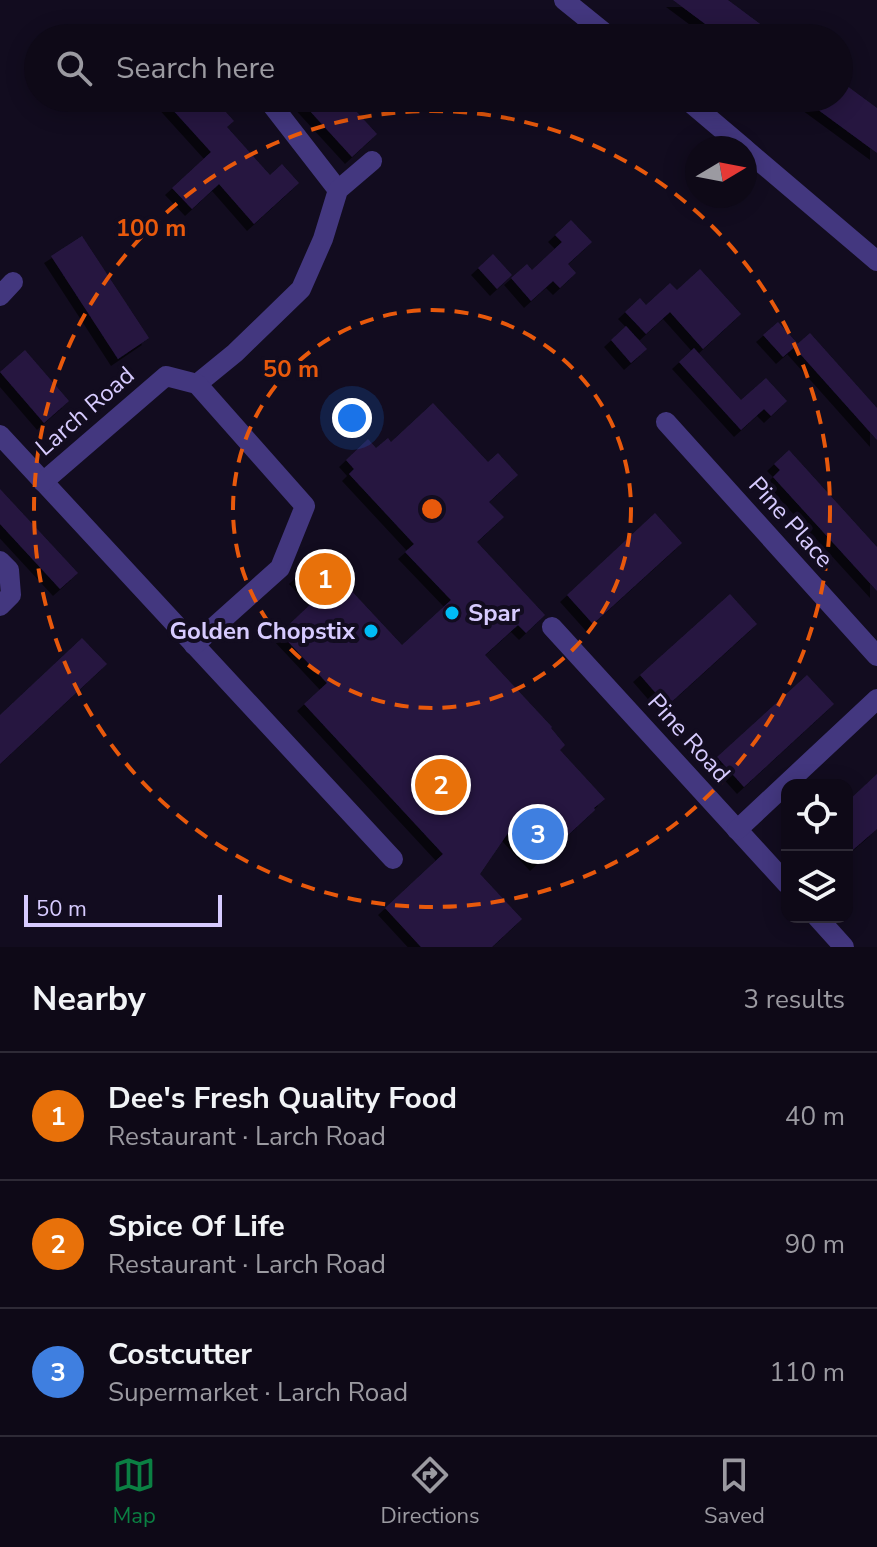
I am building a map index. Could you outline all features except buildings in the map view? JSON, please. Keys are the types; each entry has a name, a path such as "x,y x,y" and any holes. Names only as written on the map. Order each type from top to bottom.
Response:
{"street":[{"path":"564,0 594,24"},
{"path":"278,112 338,190"},
{"path":"702,112 730,136"},
{"path":"757,159 877,261"},
{"path":"194,645 280,568 305,506 197,384 235,353 301,289 323,239 338,190 372,161"},
{"name":"Larch Road","path":"43,482 166,376 197,384"},
{"name":"Pine Place","path":"666,422 877,656"},
{"name":"Larch Road","path":"0,435 393,859"},
{"path":"0,561 9,570 11,595 0,606"},
{"name":"Pine Road","path":"552,627 781,878"},
{"path":"737,830 877,699"},
{"path":"822,923 844,947"}],"place":[{"name":"Dee's Fresh Quality Food","path":"325,579"},
{"name":"Spar","path":"452,613"},
{"name":"Golden Chopstix","path":"371,631"},
{"name":"Spice Of Life","path":"441,785"},
{"name":"Costcutter","path":"538,834"}]}
